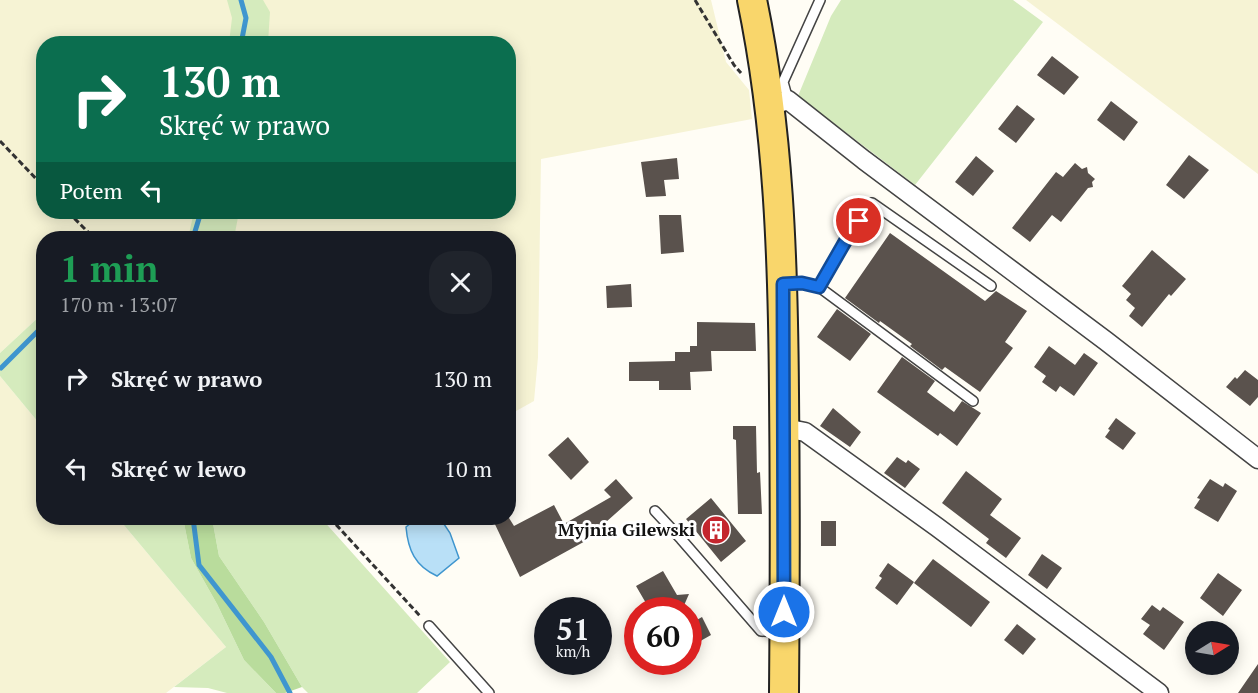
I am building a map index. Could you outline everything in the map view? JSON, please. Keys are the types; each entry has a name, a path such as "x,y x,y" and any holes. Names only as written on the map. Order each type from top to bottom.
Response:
{"main road":[{"path":"752,0 774,96 780,205 783,284 784,693"}],"street":[{"path":"774,96 864,160 1106,341 1258,459"},
{"path":"784,428 805,432 937,527 1159,693"}],"lane":[{"path":"774,96 783,82 820,0"},
{"path":"819,287 846,240 872,203 992,286"},
{"path":"783,284 802,283 819,287 973,401"},
{"path":"655,511 761,631 784,632"},
{"path":"429,626 489,693"}],"path":[{"path":"695,0 734,65 749,82 774,96"},
{"path":"0,141 36,179"},
{"path":"75,219 87,231"},
{"path":"336,525 429,626"}],"shaded area":[{"path":"0,0 711,0 726,62 749,90 752,119 541,159 538,357 534,401 516,411 516,231 36,231 36,320 0,353"},
{"path":"1026,0 1258,0 1258,174 1175,112"},
{"path":"0,376 36,420 36,525 124,525 226,647 166,693 0,693"}],"green space":[{"path":"227,0 263,0 270,12 268,36 230,36 232,18"},
{"path":"841,0 1013,0 1043,22 915,185 798,96 831,16"},
{"path":"192,219 238,219 235,231 190,231"},
{"path":"36,320 36,420 0,376 0,353"},
{"path":"124,525 184,525 191,558 217,604 244,660 276,693 227,693 208,688 174,687 226,647"},
{"path":"184,525 213,525 219,556 264,622 302,687 285,693 276,693 244,660 217,604 191,558"},
{"path":"213,525 327,525 450,662 417,693 308,693 219,556"}],"water":[{"path":"408,525 445,525 459,558 437,576 429,572 414,556 406,527"}],"building":[{"path":"1052,56 1079,77 1064,95 1037,75"},
{"path":"1111,101 1138,122 1124,141 1097,120"},
{"path":"1017,105 1035,119 1016,143 998,129"},
{"path":"1189,155 1209,170 1184,199 1166,185"},
{"path":"976,156 994,171 973,196 955,182"},
{"path":"677,158 679,179 664,180 666,196 646,197 641,162"},
{"path":"1075,163 1082,169 1087,167 1088,173 1095,179 1092,182 1093,187 1088,188 1061,222 1052,215 1030,242 1012,228 1056,172 1063,177"},
{"path":"659,215 681,215 684,252 661,254"},
{"path":"890,233 985,301 996,291 1027,311 1005,342 1013,348 980,392 945,367 942,370 910,346 912,344 845,298"},
{"path":"1152,250 1186,279 1171,296 1169,294 1142,327 1129,316 1135,308 1126,300 1131,294 1122,286"},
{"path":"631,284 632,307 607,308 606,286"},
{"path":"837,309 871,334 850,361 817,337"},
{"path":"697,322 755,323 756,351 711,351 712,371 690,372 691,390 659,390 659,381 629,381 629,362 675,361 675,352 690,352 690,346 697,346"},
{"path":"1049,346 1075,365 1084,353 1098,363 1074,396 1060,386 1056,392 1042,382 1046,376 1034,367"},
{"path":"902,357 935,381 927,392 954,412 962,401 981,413 957,446 940,433 938,436 877,392"},
{"path":"1245,370 1258,380 1258,397 1250,406 1226,387"},
{"path":"833,408 861,432 850,447 820,426"},
{"path":"1116,418 1136,433 1123,450 1105,437"},
{"path":"733,426 756,426 757,473 760,472 762,514 738,514 736,440 733,439"},
{"path":"568,437 589,462 571,480 548,455"},
{"path":"897,457 906,463 908,460 920,469 905,488 884,473"},
{"path":"966,471 1002,499 990,515 1021,538 1006,558 986,543 989,539 942,503"},
{"path":"616,479 633,498 606,522 609,528 520,577 495,525 514,526 554,505 564,524 611,497 604,490"},
{"path":"1210,479 1223,487 1225,483 1237,491 1218,522 1194,508 1200,499 1197,498"},
{"name":"Myjnia Gilewski","path":"711,498 746,541 721,562 686,519"},
{"path":"821,521 836,521 836,546 821,546"},
{"path":"1042,554 1062,568 1047,589 1028,575"},
{"path":"933,559 990,602 971,627 914,583"},
{"path":"888,563 914,582 897,605 875,588 882,578 879,576"},
{"path":"663,571 677,595 689,594 688,597 642,597 636,586"},
{"path":"1218,573 1242,590 1223,616 1200,598"},
{"path":"1152,605 1160,611 1163,607 1184,622 1164,650 1143,634 1150,625 1141,619"},
{"path":"702,617 711,635 702,640"},
{"path":"1017,624 1036,639 1023,655 1004,640"},
{"path":"1258,664 1258,693 1238,693"}],"waterway":[{"path":"241,0 246,18 243,36"},
{"path":"195,231 199,219"},
{"path":"1,368 36,333"},
{"path":"194,525 199,565 271,657 290,693"}],"place":[{"name":"Myjnia Gilewski","path":"716,530"}],"route":[{"path":"784,612 783,284 802,283 819,287 859,221"}]}
